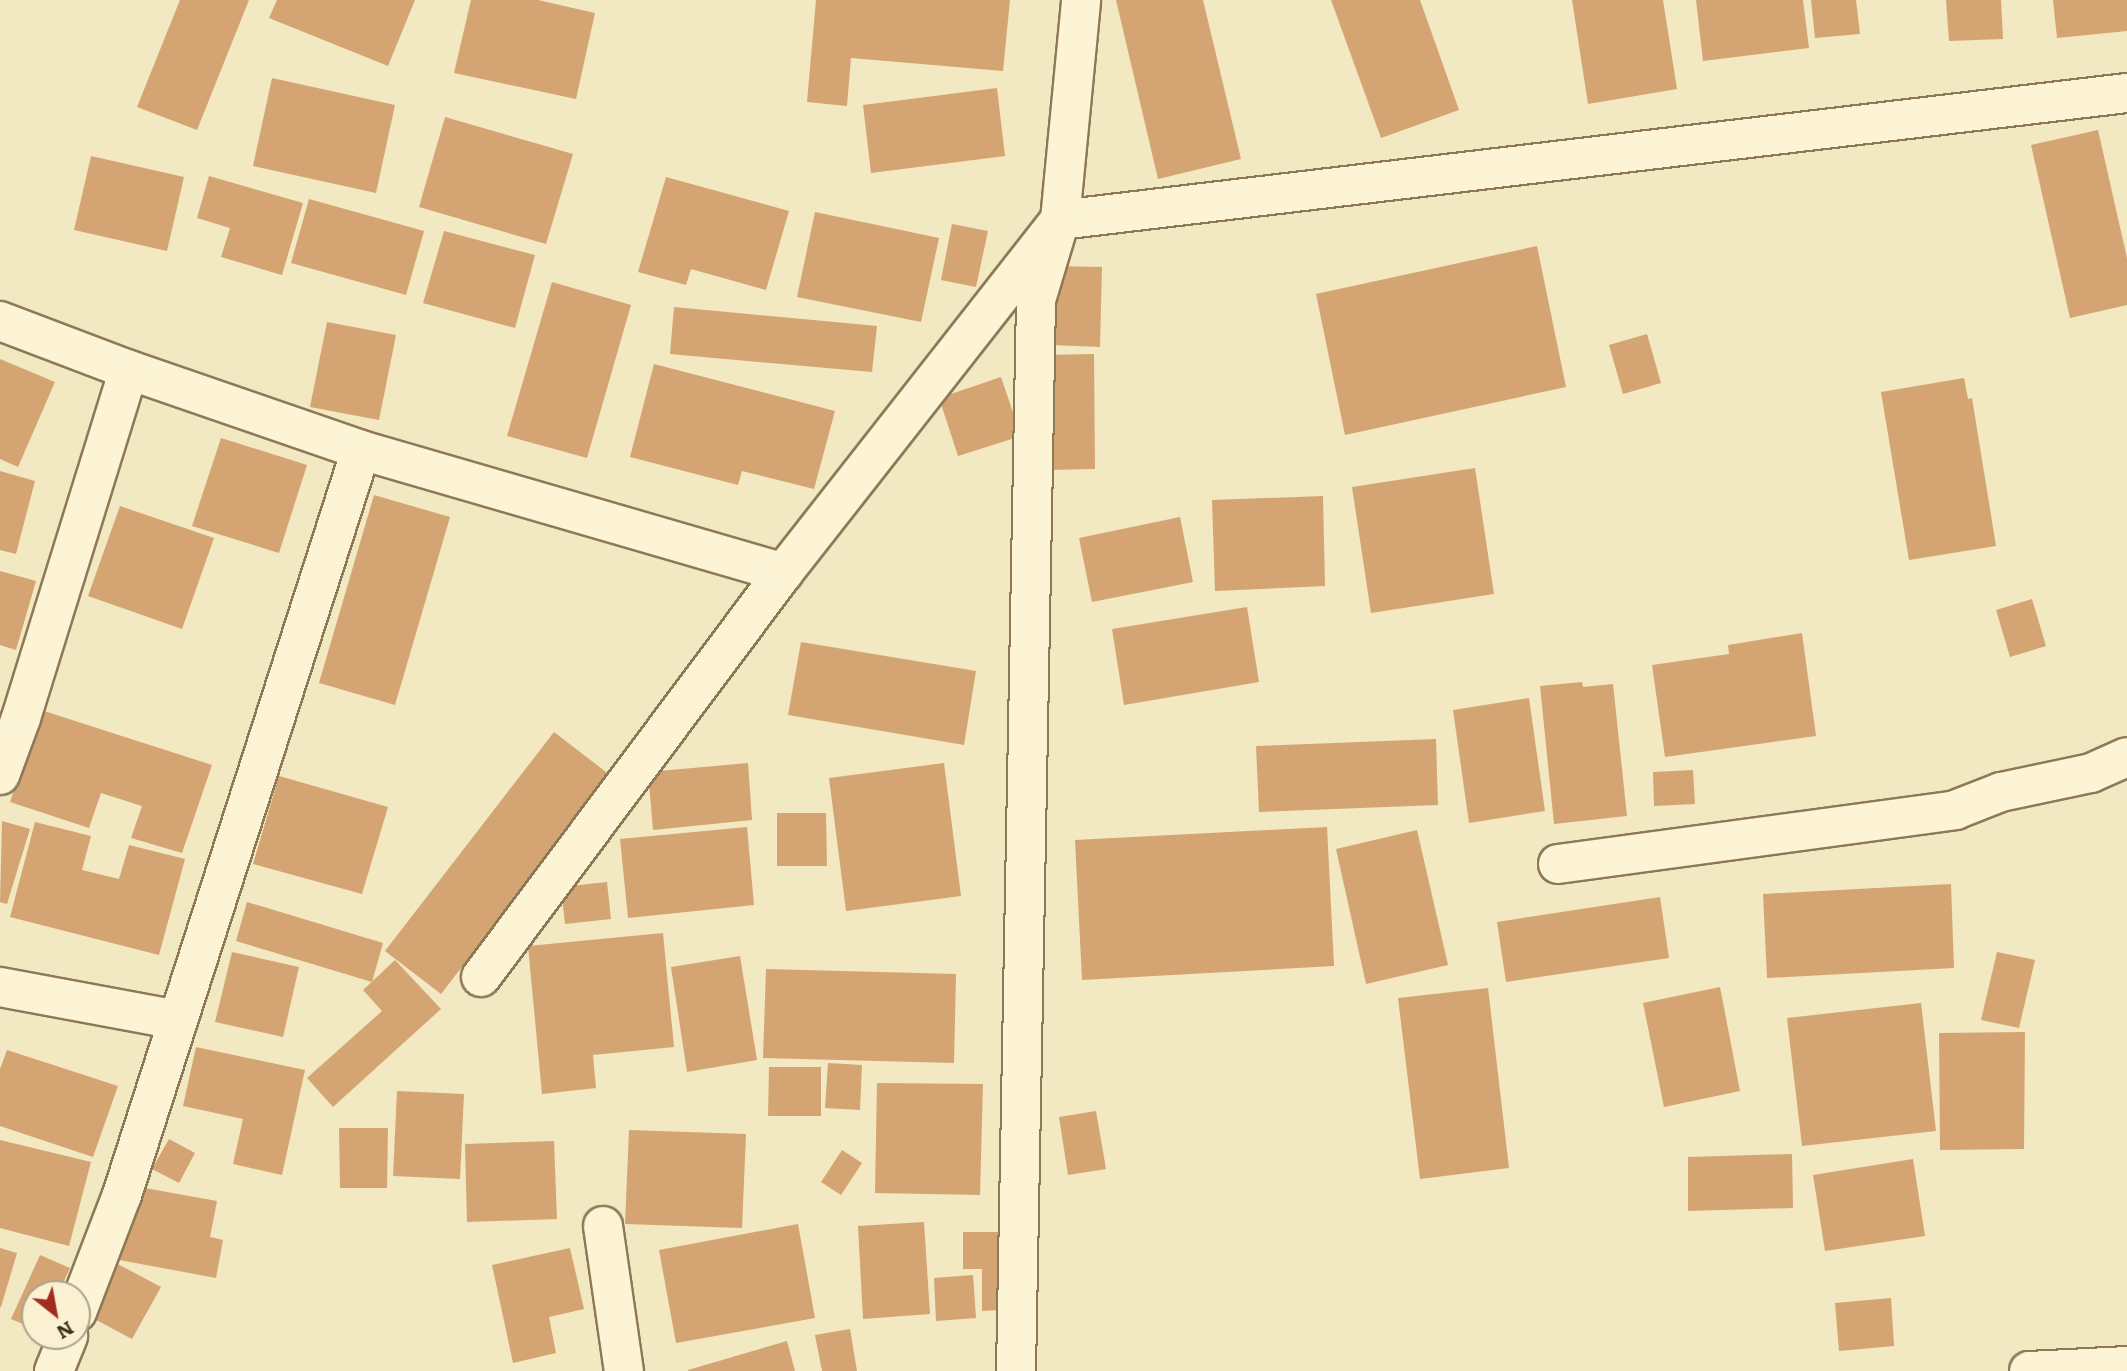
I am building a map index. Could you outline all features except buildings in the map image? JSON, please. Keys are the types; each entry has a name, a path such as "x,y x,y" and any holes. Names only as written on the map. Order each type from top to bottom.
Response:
{"street":[{"path":"1016,1371 1036,300 1060,220 1081,0"},
{"path":"481,977 783,573 1060,220 2127,93"},
{"path":"0,321 129,370 361,450 783,573"},
{"path":"0,775 21,718 129,370"},
{"path":"89,1280 122,1195 361,450"},
{"path":"1558,864 1955,810 2001,792 2091,773 2127,758"},
{"path":"0,987 178,1020"},
{"path":"603,1226 624,1371"},
{"path":"54,1371 62,1350"},
{"path":"2029,1371 2127,1366"}]}
